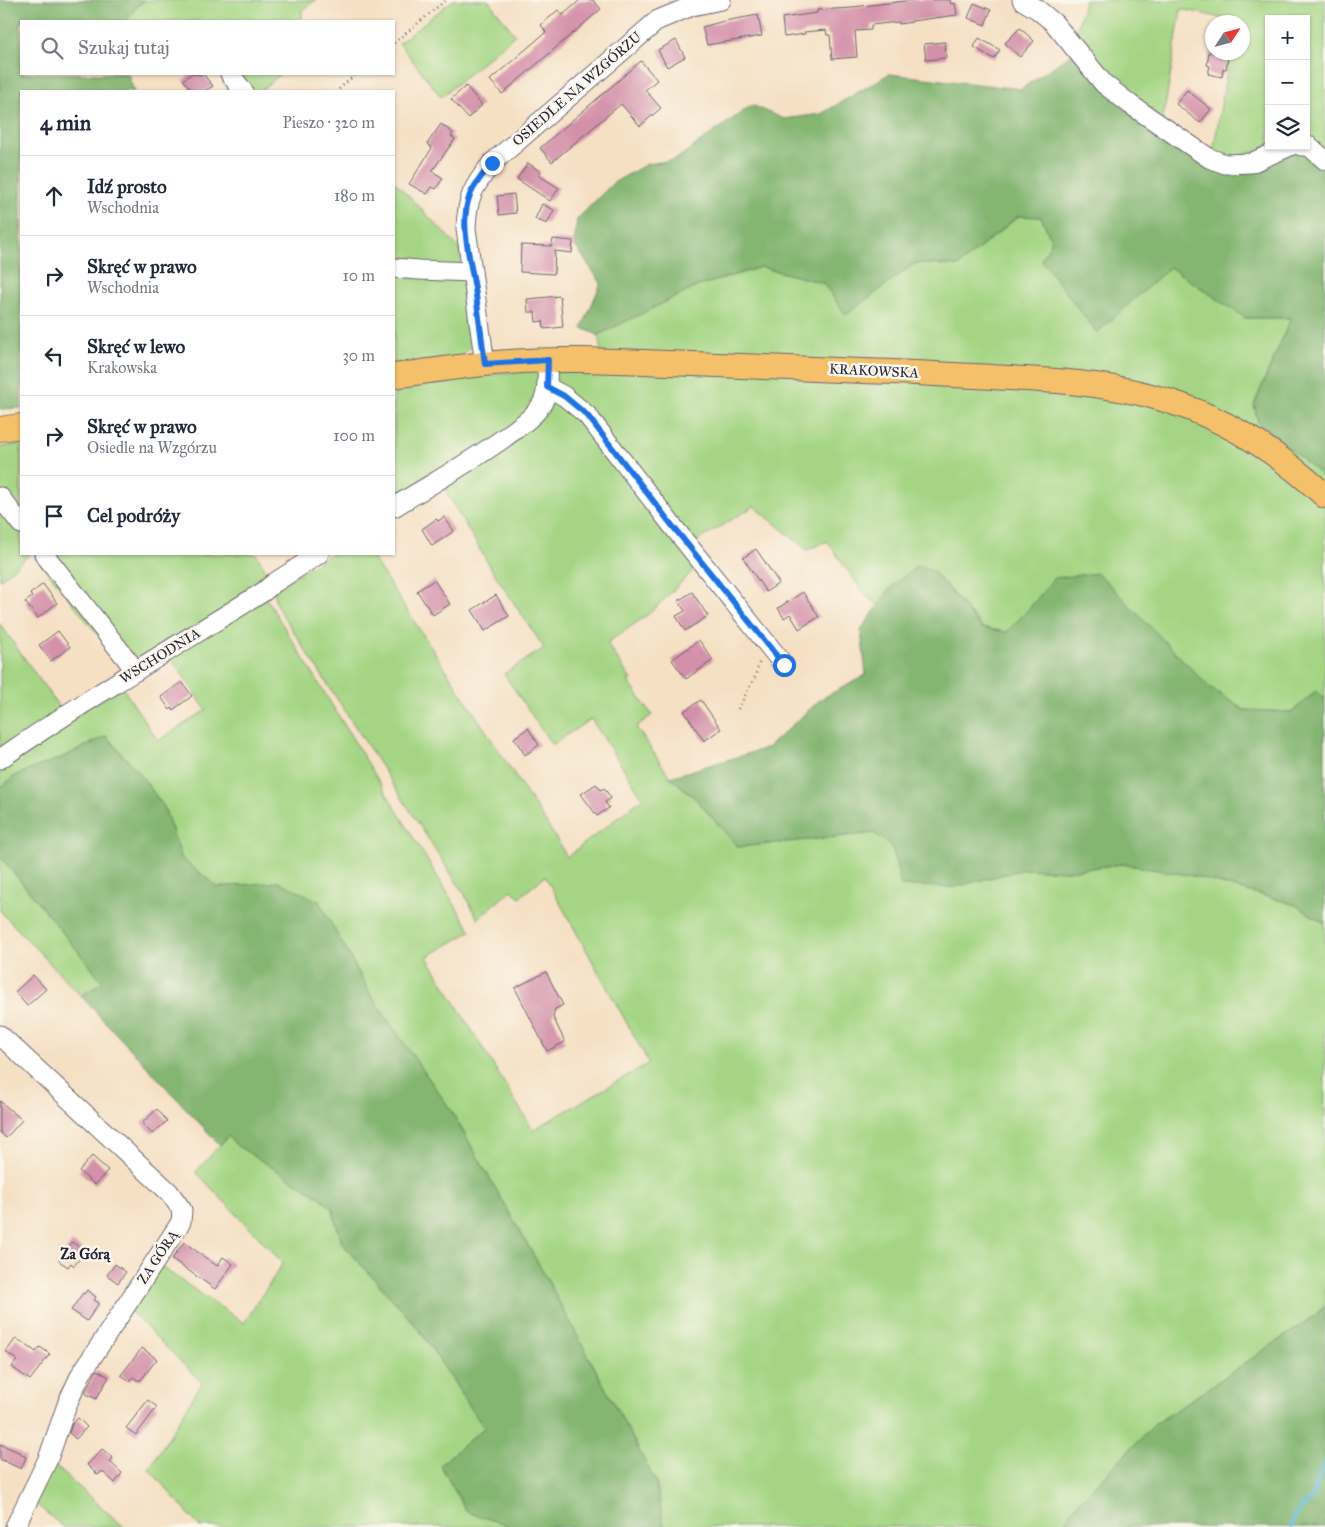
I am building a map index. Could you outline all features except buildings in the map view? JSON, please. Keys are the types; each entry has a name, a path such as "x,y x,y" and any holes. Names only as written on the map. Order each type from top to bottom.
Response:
{"main road":[{"name":"KRAKOWSKA","path":"395,376 485,364 548,360 902,372 1054,380 1090,384 1152,396 1180,405 1237,430 1292,467 1325,496"},
{"path":"0,429 20,426"}],"street":[{"name":"OSIEDLE NA WZGÓRZU","path":"485,364 466,229 466,213 470,196 477,182 492,163 658,20 692,6 722,0"},
{"path":"1022,0 1054,23 1104,84 1131,105 1209,158 1225,164 1251,163 1281,150"},
{"path":"231,75 242,90"},
{"path":"1310,147 1325,160"},
{"path":"395,268 472,272"},
{"path":"395,506 478,456 523,424 543,401 547,387 548,360"},
{"path":"547,387 564,396 587,415 784,665"},
{"path":"0,497 20,523"},
{"path":"45,555 136,671"},
{"name":"WSCHODNIA","path":"0,759 318,555"},
{"name":"ZA GÓRĄ","path":"0,1036 170,1192 182,1210 181,1222 81,1374 68,1402 48,1459 15,1527"}],"path":[{"path":"395,41 446,0"},
{"path":"339,88 355,75"},
{"path":"738,709 755,677 766,642"}],"green space":[{"path":"0,0 145,0 137,6 127,20 20,20 20,75 128,75 134,90 20,90 20,408 0,409"},
{"path":"145,0 316,0 302,10 302,20 127,20 137,6"},
{"path":"453,0 488,0 515,35 441,97 399,43"},
{"path":"1085,0 1325,0 1325,154 1310,145 1310,15 1265,15 1265,149 1229,159 1213,152 1229,60 1250,60 1250,15 1208,15 1181,9 1163,120 1072,46"},
{"path":"1073,53 1216,167 1244,173 1300,150 1308,150 1325,164 1325,478 1258,422 1254,405 1291,318 1245,318 1170,267 1097,333 1041,260 1052,241 1041,217 1018,216 958,266 915,263 846,315 823,283 761,267 698,286 598,335 582,328 601,283 574,244 577,219 613,183 647,164 675,160 752,105 784,119 821,114 889,74 1021,89"},
{"path":"238,75 279,75 262,90 249,90"},
{"path":"395,182 459,248 462,267 395,264"},
{"path":"1019,216 1041,217 1052,241 1170,267 1245,318 1291,318 1254,405 1258,422 1325,478 1325,699 1316,691 1292,712 1244,710 1209,687 1028,610 1006,632 983,628 934,572 892,586 878,606 863,592 827,541 807,550 754,506 689,546 702,562 649,614 607,643 631,680 628,681 652,715 636,727 670,777 694,797 738,847 875,833 892,846 901,886 955,887 1024,869 1067,871 1122,864 1194,876 1296,905 1325,924 1325,1306 1313,1317 1154,1425 1071,1510 1063,1527 664,1527 656,1482 542,1270 452,1112 372,997 345,947 279,882 218,887 182,859 164,807 140,774 106,736 61,758 16,775 0,788 0,762 122,687 158,741 206,710 170,656 128,673 35,555 257,555 274,583 263,593 471,931 427,957 533,1130 649,1063 545,876 520,897 511,890 478,919 465,895 278,608 275,599 276,591 280,585 329,555 371,555 567,857 643,798 591,719 552,745 504,674 544,648 492,570 439,480 395,502 395,386 603,361 598,335 698,286 761,267 823,283 846,314 915,263 958,266"},
{"path":"395,274 464,280 474,340 462,356 395,366"},
{"path":"20,444 20,555 29,555 0,580 0,447"},
{"path":"918,565 934,572 982,628 1006,632 1028,610 1054,578 1098,573 1209,687 1244,710 1292,712 1316,691 1325,699 1325,924 1296,905 1194,876 1122,864 1067,871 1024,869 955,887 901,886 892,846 874,833 738,847 694,797 670,777 767,748 821,699 866,675 861,630 892,586"},
{"path":"0,624 64,714 0,753"},
{"path":"106,736 140,774 164,807 182,859 218,887 279,882 319,901 372,997 452,1112 542,1270 656,1482 664,1527 514,1527 467,1512 440,1465 484,1428 419,1329 342,1243 332,1208 320,1197 236,1145 228,1136 220,1145 81,996 103,982 0,856 0,788 16,775 61,758"},
{"path":"0,856 103,982 81,996 0,911"},
{"path":"228,1136 320,1197 332,1208 342,1243 419,1329 484,1428 440,1465 467,1512 514,1527 200,1527 149,1469 202,1383 125,1306 128,1283 154,1262 244,1323 283,1263 196,1172"},
{"path":"1325,1306 1325,1527 1063,1527 1071,1510 1154,1425 1313,1317"},
{"path":"53,1464 124,1527 63,1527 29,1498"}],"waterway":[{"path":"1291,1527 1294,1516 1312,1498 1325,1461"}],"district":[{"name":"Za Górą","path":"85,1254"}],"route":[{"path":"492,163 477,182 470,196 466,213 469,259 476,294 485,364 548,360 547,387 564,396 587,415 784,665"}]}
